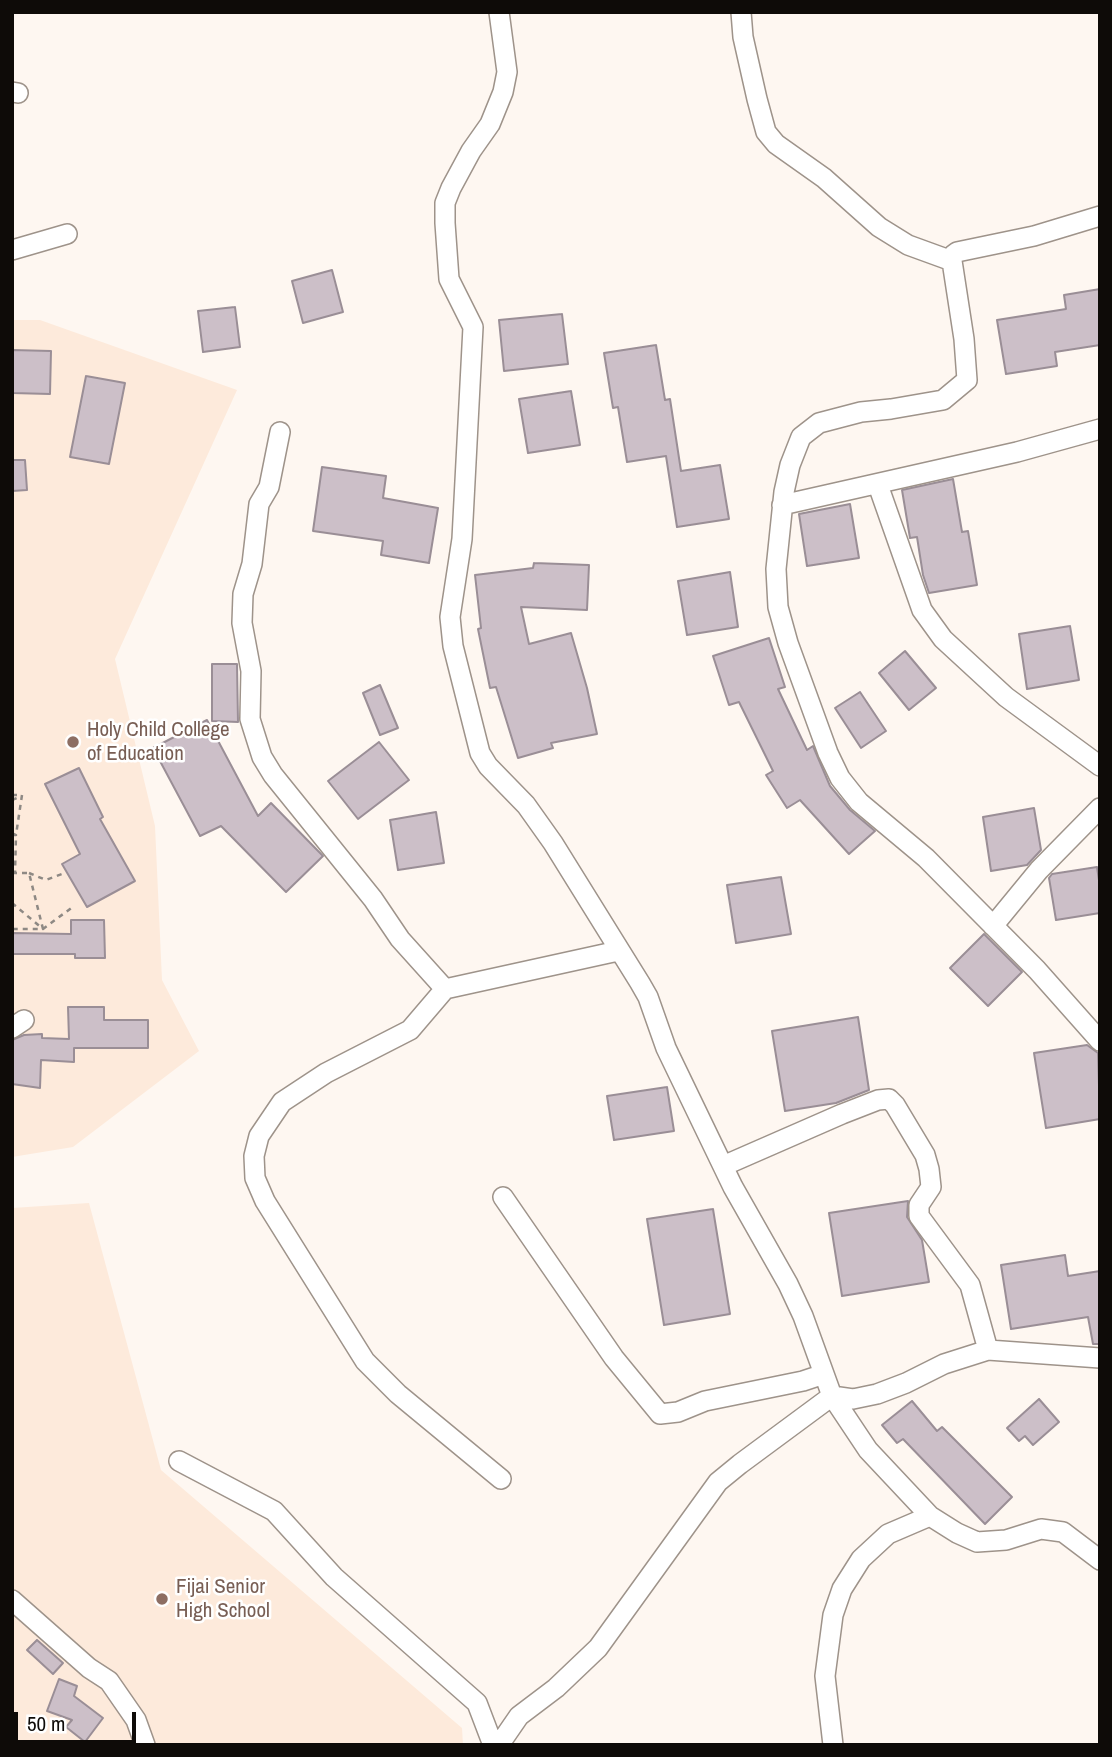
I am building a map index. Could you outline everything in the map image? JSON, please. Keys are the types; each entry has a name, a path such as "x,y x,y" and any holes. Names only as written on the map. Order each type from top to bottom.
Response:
{"street":[{"path":"499,12 507,72 503,92 490,124 471,151 446,203 449,278 473,327 462,539 450,617 453,646 481,753 488,766 526,805 553,843 648,997 666,1048 723,1166 803,1316 832,1396 868,1450 930,1516 957,1533 977,1542 1006,1539 1041,1529 1063,1532 1100,1560"},
{"path":"741,12 743,37 757,99 766,132 776,144 824,178 879,227 908,245 951,261"},
{"path":"1100,216 1034,236 953,255 951,261 964,339 967,380 943,400 891,410 862,412 819,423 802,437 790,465 782,505 776,569 778,607 788,643 828,753 840,778 859,802 926,858 1037,970 1100,1041"},
{"path":"12,250 67,234"},
{"path":"782,505 1017,453 1100,429"},
{"path":"280,432 269,486 259,504 252,564 243,594 242,623 250,666 250,719 255,739 262,757 300,810 373,899 400,939 445,989"},
{"path":"878,485 922,610 943,639 1006,697 1100,766"},
{"path":"993,926 1039,870 1100,808"},
{"path":"501,1479 398,1394 365,1361 265,1201 255,1178 254,1156 259,1136 282,1102 326,1073 410,1030 445,989 618,951"},
{"path":"723,1166 842,1114 878,1100 889,1099 925,1155 929,1169 931,1187 919,1205 919,1216 970,1285 988,1350"},
{"path":"503,1197 614,1358 660,1414 678,1412 705,1401 803,1381 824,1374"},
{"path":"499,1745 519,1716 556,1688 598,1648 718,1482 832,1396 853,1399 877,1394 944,1364 988,1350 1100,1358"},
{"path":"179,1461 274,1511 334,1577 477,1703 493,1745"},
{"path":"833,1745 825,1676 833,1615 842,1589 861,1559 888,1534 930,1516"},
{"path":"12,1600 89,1668 108,1681 136,1720 145,1745"}],"path":[{"path":"12,798 22,795 14,834 14,873 29,873 46,880 62,874"},
{"path":"29,873 43,929"},
{"path":"12,903 43,929"},
{"path":"12,929 43,929 74,906"}],"shaded area":[{"name":"Holy Child College of Education","path":"12,320 40,320 237,390 115,659 155,826 162,980 199,1051 73,1147 12,1157"},
{"name":"Fijai Senior High School","path":"89,1203 161,1470 462,1728 463,1745 12,1745 12,1208"}],"building":[{"path":"332,270 343,312 303,323 292,281"},
{"path":"1100,289 1100,345 1055,352 1057,366 1006,374 997,320 1066,309 1064,295"},
{"path":"235,307 240,347 203,352 198,311"},
{"path":"562,314 568,364 504,371 499,320"},
{"path":"656,345 665,400 670,399 681,471 720,465 729,519 677,527 666,456 627,462 618,407 613,408 604,353"},
{"path":"12,350 51,351 50,394 12,393"},
{"path":"86,376 125,383 109,464 70,457"},
{"path":"571,391 580,445 528,453 519,399"},
{"path":"12,460 25,460 27,490 12,491"},
{"path":"322,467 386,476 383,498 438,508 429,563 381,555 383,541 313,531"},
{"path":"953,479 962,532 968,531 977,585 929,593 917,537 910,538 902,490"},
{"path":"850,504 859,558 807,566 799,514"},
{"path":"534,563 589,565 587,610 521,607 529,644 571,633 597,734 551,743 553,748 518,758 496,687 490,688 478,629 481,628 475,575 533,568"},
{"path":"730,572 738,627 687,635 678,581"},
{"path":"1070,626 1079,680 1027,689 1019,634"},
{"path":"769,638 785,687 778,689 807,750 813,746 830,786 850,810 875,831 849,854 800,800 787,808 766,775 773,771 739,702 729,705 713,656"},
{"path":"905,651 936,688 909,710 879,673"},
{"path":"212,664 237,664 238,722 212,721"},
{"path":"380,685 398,728 380,735 363,693"},
{"path":"860,692 886,731 861,748 835,708"},
{"path":"207,720 258,816 271,803 323,856 286,892 221,826 200,836 153,748"},
{"path":"379,742 409,780 358,819 328,781"},
{"path":"79,768 103,817 100,819 135,881 87,907 62,864 80,854 45,784"},
{"path":"1034,808 1041,850 1027,865 991,871 983,817"},
{"path":"436,812 444,863 398,870 390,820"},
{"path":"1097,867 1100,913 1056,920 1049,878 1052,874"},
{"path":"781,877 791,934 736,943 727,885"},
{"path":"71,920 104,920 105,958 75,958 75,954 12,954 12,933 71,934"},
{"path":"984,934 1022,972 988,1006 950,968"},
{"path":"68,1007 104,1007 104,1020 148,1020 148,1048 74,1048 74,1062 41,1060 40,1088 12,1084 12,1040 24,1035 42,1034 42,1038 69,1039"},
{"path":"858,1017 869,1090 836,1103 785,1111 772,1031"},
{"path":"1087,1045 1098,1053 1100,1119 1046,1128 1034,1053"},
{"path":"667,1087 674,1131 614,1140 607,1096"},
{"path":"908,1201 907,1217 922,1240 929,1282 842,1296 829,1213"},
{"path":"713,1209 730,1314 664,1325 647,1219"},
{"path":"1065,1255 1068,1276 1100,1271 1100,1344 1093,1344 1088,1317 1011,1329 1001,1265"},
{"path":"1039,1399 1059,1422 1033,1445 1025,1436 1019,1441 1007,1428"},
{"path":"912,1401 937,1431 942,1427 1012,1497 985,1524 903,1439 897,1443 882,1425"},
{"path":"37,1640 63,1663 53,1674 27,1650"},
{"path":"59,1679 77,1686 74,1696 103,1718 85,1742 66,1727 72,1720 47,1711"}],"place":[{"name":"Holy Child College of Education","path":"73,742"},
{"name":"Fijai Senior High School","path":"162,1599"}]}
